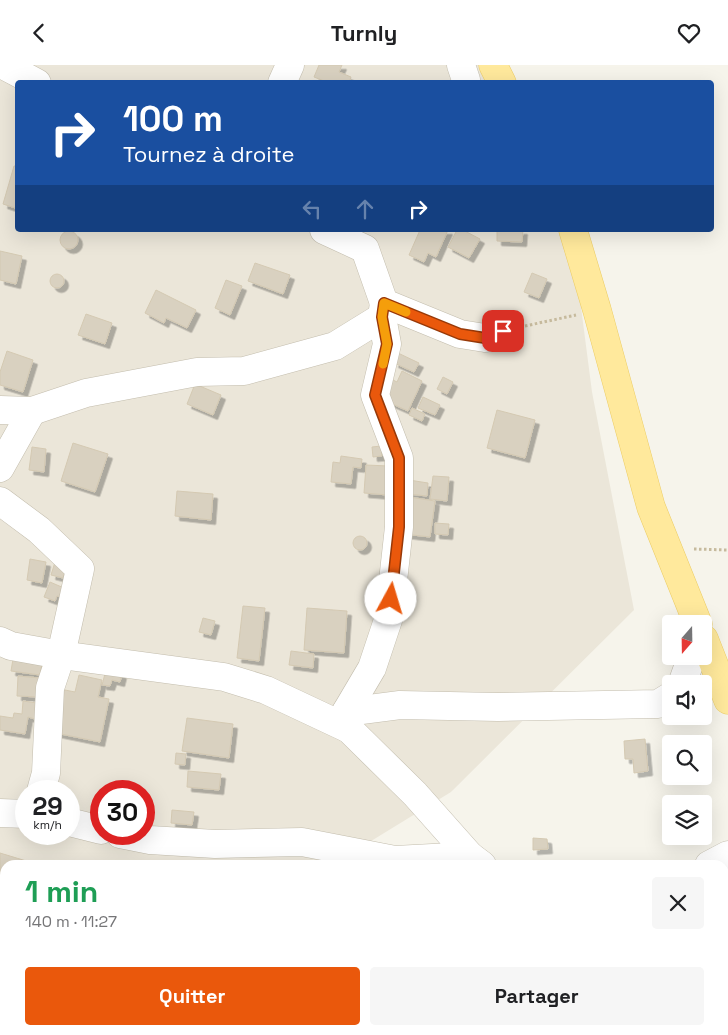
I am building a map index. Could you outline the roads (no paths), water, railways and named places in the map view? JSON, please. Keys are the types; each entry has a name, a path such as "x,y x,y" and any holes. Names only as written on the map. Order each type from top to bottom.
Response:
{"main road":[{"path":"493,65 500,80"},
{"path":"574,232 651,507 694,615"},
{"path":"712,659 728,700"}],"street":[{"path":"3,65 31,80"},
{"path":"283,80 290,65"},
{"path":"461,65 466,80"},
{"path":"333,232 370,240 383,310 387,344 375,395 399,458 399,527 389,617 372,668 348,721"},
{"path":"383,310 460,334 485,338 503,331"},
{"path":"0,410 32,411 86,393 197,372 244,371 335,346 383,310"},
{"path":"0,468 32,411"},
{"path":"0,501 39,530 80,569 61,655 50,688 44,780"},
{"path":"0,641 61,655 224,677 266,690 348,721 475,860"},
{"path":"348,721 400,705 498,707 658,705 662,702"},
{"path":"0,813 15,814"},
{"path":"155,840 215,844 302,842 394,860"}]}
